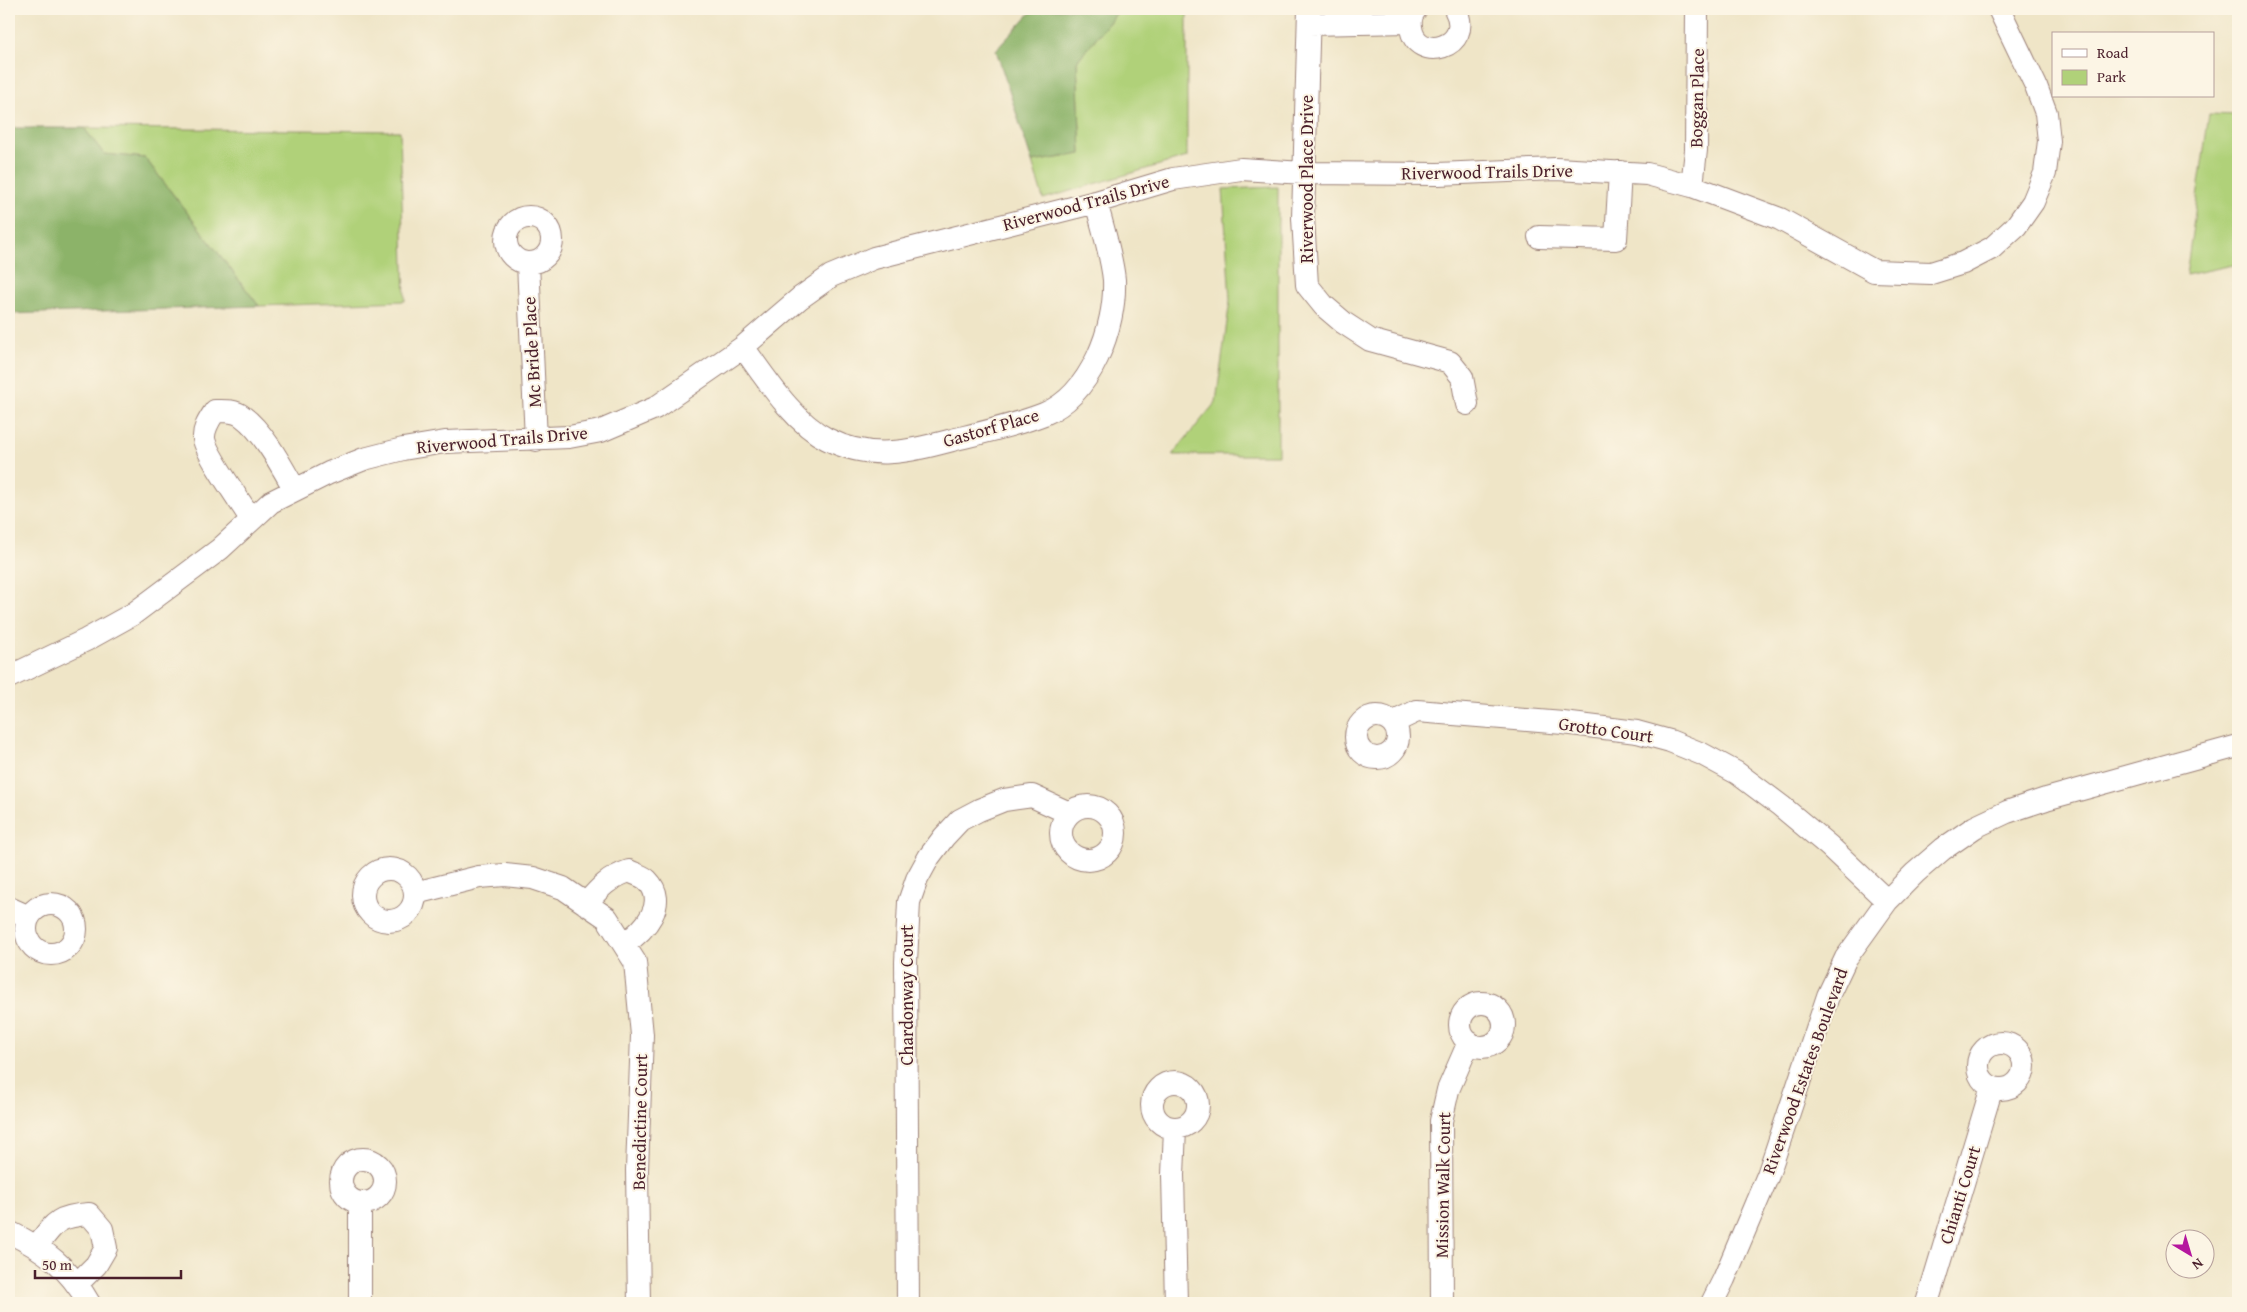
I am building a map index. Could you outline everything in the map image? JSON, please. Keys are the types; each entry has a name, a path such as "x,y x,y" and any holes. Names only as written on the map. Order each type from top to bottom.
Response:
{"street":[{"path":"1309,16 1413,15 1411,31 1416,40 1424,46 1433,48 1442,47 1451,42 1457,35 1460,26 1459,16 1455,9"},
{"name":"Boggan Place","path":"1692,186 1696,150 1697,9"},
{"name":"Riverwood Trails Drive","path":"9,677 86,640 132,614 220,549 271,502 329,473 364,459 404,449 445,442 569,438 602,431 655,408 743,347 800,298 831,276 874,258 1096,202 1173,179 1241,169 1304,173 1438,174 1556,169 1647,174 1692,186 1780,219 1874,271 1931,273 1963,264 1992,248 2016,226 2032,202 2045,173 2049,141 2046,113 2036,86 1999,9"},
{"name":"Riverwood Place Drive","path":"1309,16 1304,173 1307,286 1324,306 1344,323 1370,340 1450,362 1462,377 1467,404"},
{"path":"1539,237 1616,239 1620,172"},
{"name":"Gastorf Place","path":"743,347 780,397 805,422 826,439 878,454 908,451 1046,414 1071,396 1088,372 1102,348 1113,313 1114,279 1096,202"},
{"name":"Mc Bride Place","path":"528,263 536,440"},
{"path":"252,519 212,456 204,439 207,423 215,411 231,411 241,416 265,443 295,490"},
{"name":"Grotto Court","path":"1394,722 1417,711 1563,723 1637,732 1670,741 1702,754 1737,773 1829,846 1887,901"},
{"name":"Riverwood Estates Boulevard","path":"1712,1303 1768,1176 1828,996 1846,958 1887,901 1914,873 1943,849 1975,827 2007,812 2074,791 2238,746"},
{"name":"Chardonway Court","path":"908,1303 906,962 909,902 917,879 929,857 960,820 978,810 1004,800 1032,796 1069,813"},
{"path":"586,904 597,890 614,876 629,871 646,879 656,892 656,907 639,934 624,944"},
{"name":"Benedictine Court","path":"415,893 479,877 505,875 533,878 563,888 606,918 635,962 642,1035 637,1170 639,1303"},
{"path":"9,908 29,917"},
{"name":"Mission Walk Court","path":"1442,1303 1441,1121 1448,1090 1469,1042"},
{"name":"Chianti Court","path":"1927,1303 1992,1087"},
{"path":"1175,1128 1173,1175 1176,1303"},
{"path":"360,1203 360,1303"},
{"path":"37,1246 53,1224 69,1215 89,1214 102,1229 106,1248 96,1265 77,1284"},
{"path":"9,1232 37,1246 67,1270 89,1303"}],"green space":[{"path":"1034,9 1120,9 1077,61 1081,154 1032,162 996,50"},
{"path":"1120,9 1187,9 1187,157 1043,199 1032,162 1081,154 1077,61"},
{"path":"2209,114 2238,115 2238,264 2186,275"},
{"path":"9,128 84,128 104,154 145,158 259,306 9,314"},
{"path":"84,128 400,131 405,301 259,306 145,158 104,154"},
{"path":"1278,187 1278,455 1172,455 1216,402 1230,300 1223,189"}]}
